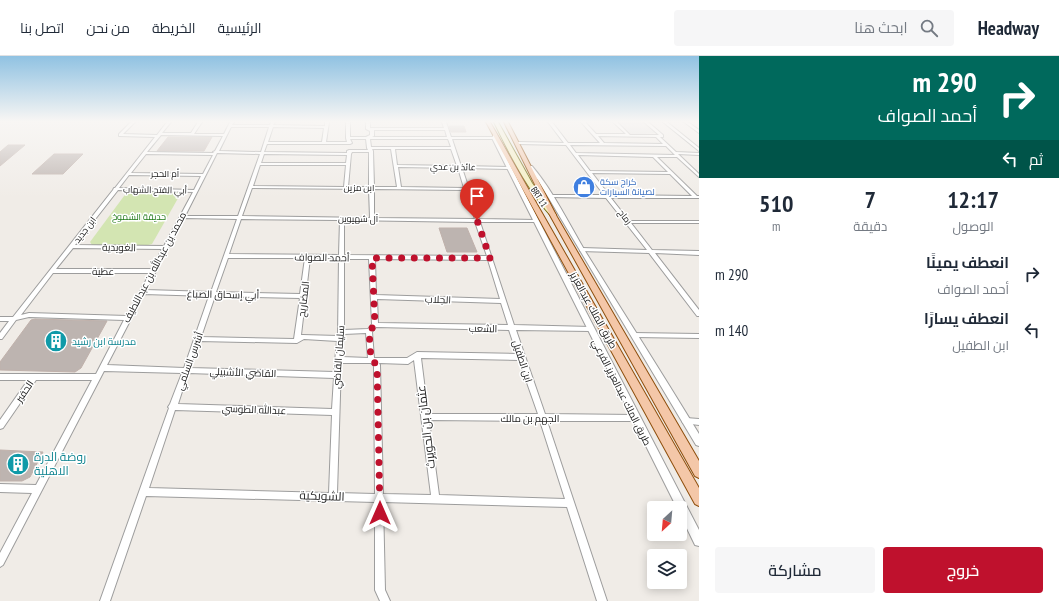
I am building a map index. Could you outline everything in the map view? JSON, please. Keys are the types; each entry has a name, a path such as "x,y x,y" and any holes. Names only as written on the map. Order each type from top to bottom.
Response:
{"main road":[{"name":"طريق الملك عبدالعزيز","path":"504,147 699,500"},
{"name":"BRT 11","path":"510,147 540,201 554,217"},
{"name":"طريق الملك عبدالعزيز","path":"520,147 530,167 535,182 554,217 699,472"},
{"name":"BRT 11","path":"526,176 535,196 534,202"}],"street":[{"name":"ابن جديد","path":"0,337 52,270 73,246 115,189 148,147"},
{"name":"محمد بن عبدالله بن عبداللطيف","path":"0,562 217,147"},
{"name":"أشرس السلمي","path":"105,601 144,492 172,407 266,147"},
{"path":"346,188 350,147"},
{"name":"طريق الملك عبدالعزيز الفرعي","path":"500,147 635,418 699,541"},
{"name":"رماح","path":"570,147 699,314"},
{"path":"669,147 699,176"},
{"path":"394,148 399,188"},
{"path":"144,153 264,152 349,154 351,151 370,149 452,148"},
{"name":"ابن الطفيل","path":"452,148 460,167 513,328 521,357 571,502 602,601"},
{"path":"370,149 372,219"},
{"path":"576,154 698,154"},
{"path":"653,155 698,197"},
{"path":"259,164 348,164"},
{"name":"عائذ بن عدي","path":"396,166 509,168"},
{"path":"530,167 540,179 699,442"},
{"path":"590,172 671,173"},
{"name":"أم الحجر","path":"128,174 203,174"},
{"name":"ابن مزين","path":"251,187 467,189"},
{"name":"أبي الفتح الشهاب","path":"115,189 194,191"},
{"path":"550,196 698,197"},
{"name":"آل شهيوين","path":"180,217 536,221"},
{"name":"سليمان القاضي","path":"333,496 336,375 339,360 341,332 342,219"},
{"path":"629,222 699,222"},
{"name":"الغويدية","path":"73,246 165,248"},
{"path":"582,250 699,253"},
{"name":"أحمد الصواف","path":"227,256 490,258"},
{"name":"المضاريح","path":"297,341 308,256"},
{"path":"341,332 369,331 375,325 372,258"},
{"name":"عطية","path":"52,270 153,271"},
{"name":"أبي إسحاق الصباغ","path":"142,292 303,296"},
{"name":"الجلاب","path":"374,297 503,301"},
{"path":"0,319 13,320 29,315 128,318"},
{"name":"الشعب","path":"375,325 591,329"},
{"path":"369,331 371,359 377,365 380,498 380,590 385,601"},
{"path":"635,335 699,336"},
{"path":"197,339 297,341 303,337 340,339"},
{"path":"339,360 371,359 408,361 417,355 521,357"},
{"name":"عثمان بن الحويرث","path":"417,355 435,498"},
{"name":"القاضي الأشبيلي","path":"102,368 336,375"},
{"path":"0,377 97,377"},
{"name":"الحفير","path":"0,426 34,377"},
{"name":"عبدالله الطوسي","path":"172,407 335,412"},
{"name":"الجهم بن مالك","path":"425,417 543,419 635,418"},
{"path":"686,421 699,422"},
{"path":"0,488 37,489"},
{"name":"الشويكية","path":"144,492 571,502"}],"green space":[{"name":"حديقة الشموخ","path":"127,192 181,193 152,244 92,245 90,242"}],"building":[{"path":"5,147 22,147 0,166 0,152"},
{"path":"160,147 206,147 204,151 157,151"},
{"path":"54,154 83,154 63,174 32,174"},
{"path":"439,228 467,228 477,252 447,252"},
{"name":"مدرسة ابن رشيد","path":"31,320 107,321 81,368 75,372 0,370 0,362"},
{"name":"روضة الدرة الاهلية","path":"0,450 43,452 30,477 22,481 0,481"}],"place":[{"name":"كراج سكة لصيانة السيارات","path":"584,187"},
{"name":"مدرسة ابن رشيد","path":"56,341"},
{"name":"روضة الدرة الاهلية","path":"18,464"}],"route":[{"path":"380,513 377,365 371,359 369,331 375,325 372,258 490,258 477,220"}]}
